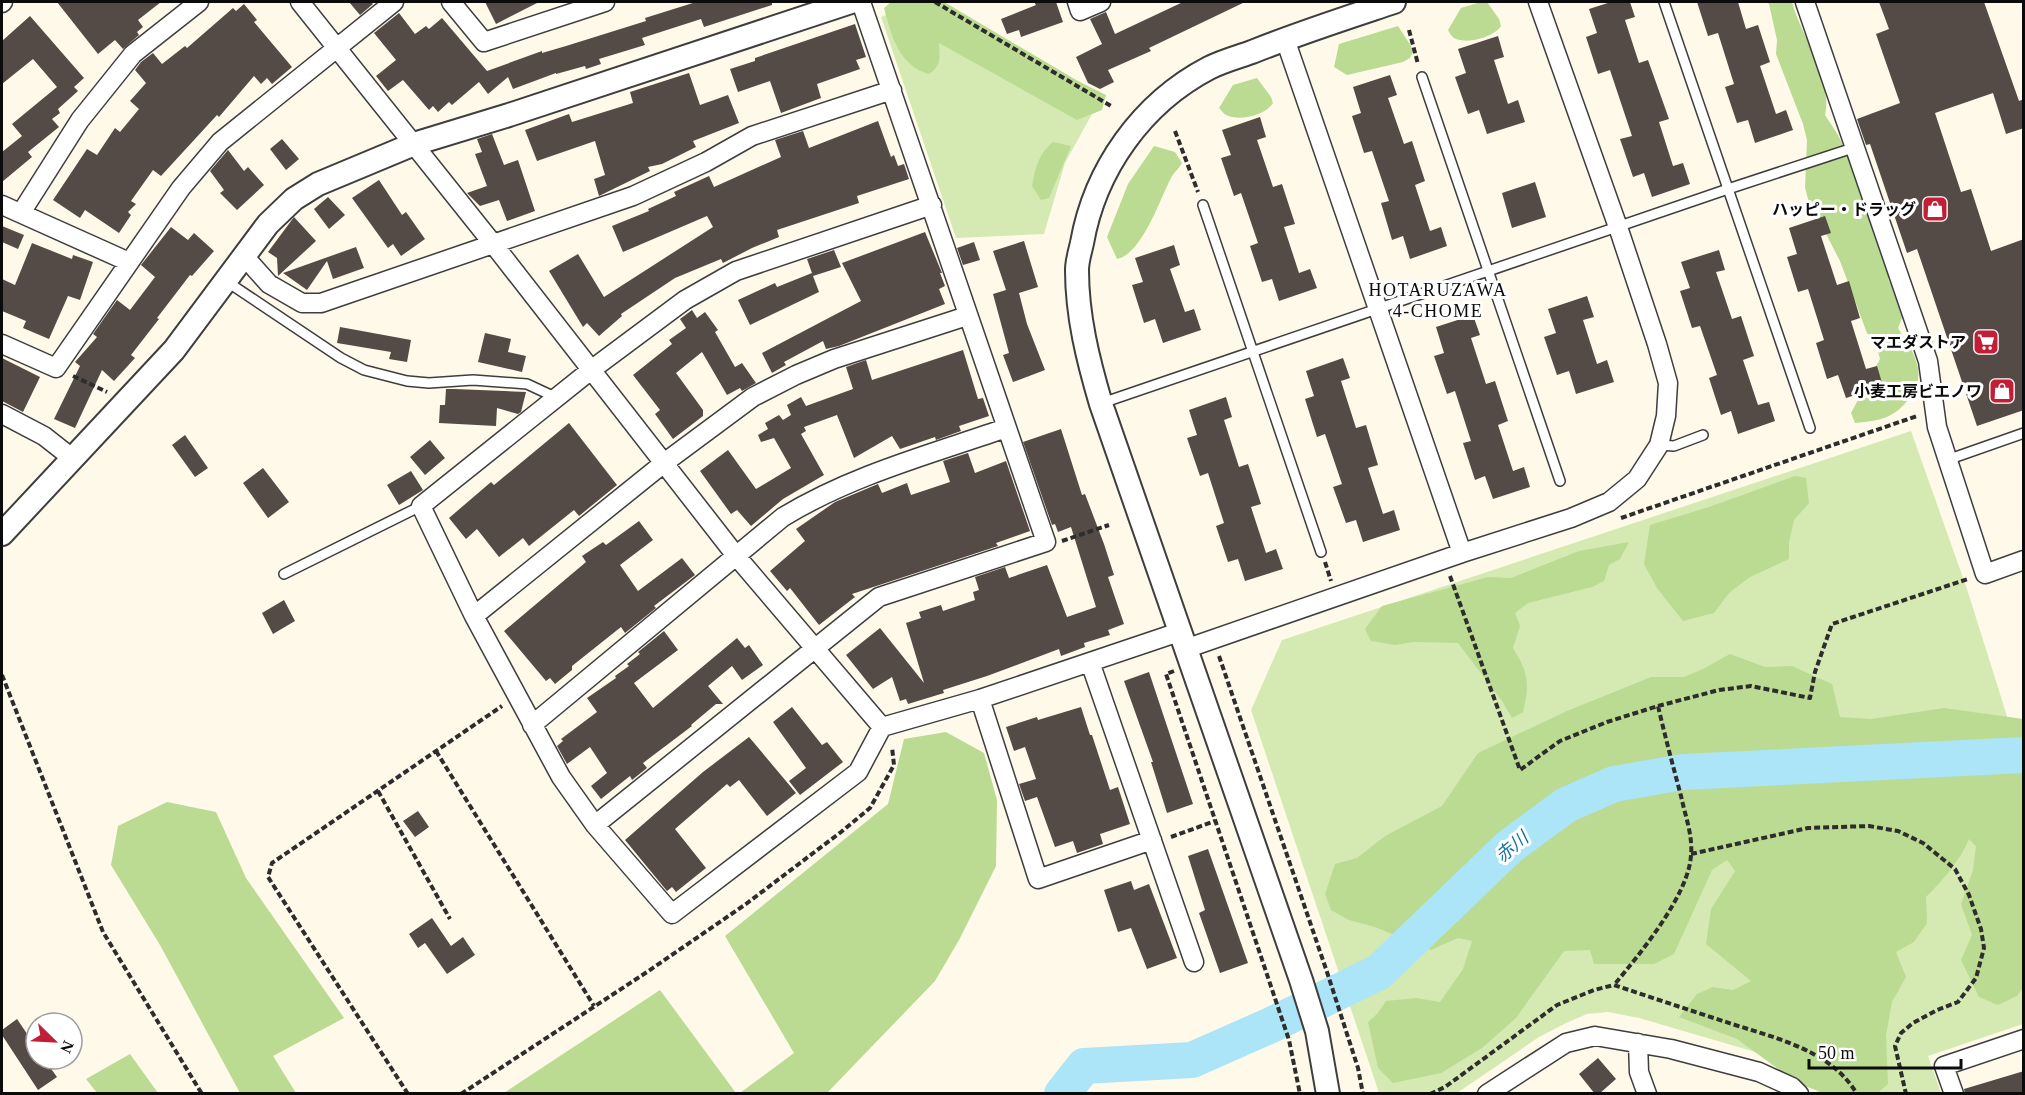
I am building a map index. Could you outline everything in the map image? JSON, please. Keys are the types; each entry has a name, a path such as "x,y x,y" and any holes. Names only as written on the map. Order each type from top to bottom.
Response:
{"street":[{"path":"21,213 80,120 134,54 199,2"},
{"path":"300,2 494,245 737,557 882,727"},
{"path":"2,344 56,368 181,188 220,142 394,2"},
{"path":"452,2 484,42 605,2"},
{"path":"2,534 174,350 268,224 294,199 318,184 414,144 851,2"},
{"path":"595,825 879,597 1046,542 861,2"},
{"path":"1077,2 1080,11 1101,2"},
{"path":"1328,1094 1317,1031 1301,980 1101,404 1087,357 1078,311 1077,267 1085,226 1099,184 1119,148 1145,116 1209,68 1394,2"},
{"path":"932,205 736,271 685,300 591,370 421,506 474,616 561,777 595,825 672,914 858,772 882,727 980,699 1090,662 1185,648 1571,518 1609,502 1637,479 1659,445 1666,416 1668,383 1618,227 1538,2"},
{"path":"1805,2 1928,361 1937,427 1985,574 2024,560"},
{"path":"1285,39 1462,553"},
{"path":"244,256 269,284 302,303 321,303 633,196 706,162 752,135 892,90"},
{"path":"2,205 129,262"},
{"path":"474,616 664,463 753,398 796,375 834,359 968,316"},
{"path":"2,414 44,436 72,458"},
{"path":"532,725 783,517 809,501 843,485 1006,428"},
{"path":"1090,662 1194,962"},
{"path":"980,699 1038,879 1152,842"},
{"path":"1487,1094 1566,1043 1595,1036 1671,1049 1759,1072 1792,1087 1799,1094"},
{"path":"1954,1094 1944,1066 2024,1039"},
{"path":"1638,1043 1639,1072 1647,1094"}],"lane":[{"path":"1664,2 1810,428"},
{"path":"1422,77 1560,481"},
{"path":"1101,404 1856,147"},
{"path":"1203,205 1322,552"},
{"path":"226,281 341,358 364,370 407,381 429,383 473,380 527,384 557,398"},
{"path":"1947,460 2024,434"},
{"path":"1659,445 1674,446 1702,435"},
{"path":"284,574 421,506"}],"path":[{"path":"935,2 1112,106"},
{"path":"1408,30 1422,77"},
{"path":"1175,131 1203,205"},
{"path":"1046,542 1058,542 1110,525"},
{"path":"1450,576 1520,770 1560,741 1607,722 1719,690 1751,686 1810,698 1815,672 1832,624 1985,574"},
{"path":"1185,648 1166,674 1289,1040 1300,1094"},
{"path":"1219,655 1327,972 1358,1068 1363,1094"},
{"path":"2,675 103,932 202,1094"},
{"path":"408,1094 268,877 272,863 516,696"},
{"path":"1614,985 1638,957 1674,902 1688,871 1691,854 1688,826 1658,706"},
{"path":"461,1094 746,904 870,808 894,765 894,750 882,727"},
{"path":"436,751 594,1006"},
{"path":"378,791 450,919"},
{"path":"1152,842 1215,821"},
{"path":"1691,854 1808,828 1869,826 1898,831 1923,843 1955,869 1969,895 1981,928 1984,948 1976,978 1958,1002 1937,1010 1901,1032 1894,1046 1906,1094"}],"green space":[{"path":"891,2 944,2 1106,95 1102,110 1077,120 939,43 939,60 936,67 929,74 919,70 903,57 893,39 884,8"},
{"path":"917,2 1097,105 1065,163 1044,234 956,238 881,17"},
{"path":"1487,2 1499,19 1501,26 1498,30 1480,39 1466,41 1453,37 1448,30 1461,8"},
{"path":"1767,2 1792,2 1820,72 1826,101 1825,115 1838,135 1855,171 1886,262 1889,281 1900,297 1903,316 1898,328 1915,357 1918,370 1917,385 1902,407 1881,419 1855,423 1851,413 1880,359 1875,340 1867,333 1840,261 1808,199 1805,188 1807,140 1776,54 1777,40"},
{"path":"1398,26 1411,46 1413,52 1410,58 1403,62 1347,75 1334,67 1339,44"},
{"path":"1257,78 1271,97 1273,103 1270,107 1252,116 1238,118 1224,114 1219,108 1233,85"},
{"path":"1053,142 1071,146 1049,198 1041,200 1032,186 1033,179 1041,156"},
{"path":"1154,146 1175,152 1182,163 1171,178 1142,237 1126,255 1117,259 1107,237 1128,184"},
{"path":"1911,431 1967,589 2023,767 2023,1024 1928,1056 1941,1093 1818,1093 1815,1088 1762,1054 1639,1018 1608,1012 1587,1014 1539,1037 1457,1093 1379,1093 1251,710 1282,640"},
{"path":"1795,476 1806,478 1809,503 1794,520 1789,542 1789,559 1750,577 1729,593 1714,613 1683,621 1657,588 1644,564 1650,525 1709,507"},
{"path":"1629,542 1620,559 1609,565 1604,581 1592,587 1528,603 1515,613 1520,626 1513,648 1525,671 1527,686 1523,712 1512,718 1502,701 1458,643 1413,642 1395,645 1371,641 1365,629 1382,606 1488,577 1511,578 1579,551"},
{"path":"1730,654 1765,667 1792,666 1832,684 1840,717 1871,719 1944,708 2023,719 2023,988 2017,996 1998,1005 1979,997 1961,960 1972,935 1961,904 1973,870 1976,846 1969,839 1951,870 1926,897 1927,923 1914,942 1896,952 1906,977 1892,1002 1886,1035 1888,1084 1879,1092 1824,1093 1799,1084 1737,1039 1679,1017 1697,994 1713,987 1733,990 1751,981 1706,944 1711,909 1735,871 1727,860 1712,870 1674,954 1654,964 1594,964 1590,950 1564,951 1516,1018 1482,1048 1441,1073 1393,1083 1378,1068 1368,1022 1386,1001 1416,998 1440,1002 1463,969 1472,941 1458,938 1431,950 1375,927 1349,920 1331,910 1325,894 1335,864 1357,858 1385,836 1442,806 1478,753 1567,711 1651,677 1684,677"},
{"path":"946,732 984,753 997,800 996,866 959,940 935,981 827,1093 740,1093 794,1053 725,936 888,804 904,739"},
{"path":"167,802 216,812 246,878 344,1018 273,1056 296,1093 240,1093 160,945 111,865 118,826"},
{"path":"660,990 736,1093 504,1093"},
{"path":"130,1054 158,1093 97,1093 86,1079"}],"building":[{"path":"57,2 161,2 138,20 143,27 137,32 139,35 123,49 115,40 98,54"},
{"path":"349,2 371,2 373,4 360,15"},
{"path":"485,2 539,2 496,24"},
{"path":"696,2 772,2 772,5 704,27 701,19 642,38 645,45 599,59 601,64 586,69 585,66 556,73 513,89 508,77 488,94 479,82 452,105 449,102 438,112 433,106 429,110 403,80 388,91 376,76 396,60 374,33 399,13 415,34 426,26 429,29 442,18 487,71 542,51 542,53 646,21 645,18"},
{"path":"1034,2 1056,2 1063,22 1021,37 1019,30 1007,34 1001,19 1036,5"},
{"path":"1183,2 1245,2 1149,48 1151,51 1108,70 1114,82 1100,89 1088,83 1076,57 1102,44 1090,19 1106,12 1115,34"},
{"path":"1611,2 1630,2 1635,17 1625,20 1639,63 1648,60 1669,119 1659,122 1673,166 1683,163 1690,184 1652,197 1644,173 1633,177 1620,139 1632,136 1610,70 1598,74 1586,37 1597,33 1589,9"},
{"path":"1697,2 1738,2 1746,29 1758,25 1770,62 1760,66 1776,114 1786,110 1793,130 1755,143 1748,120 1737,123 1725,87 1734,84 1718,33 1708,36"},
{"path":"1879,2 1984,2 2019,101 2024,99 2024,128 2006,134 1993,93 1935,113 1961,192 1971,189 1991,251 2024,239 2024,410 1977,426 1917,249 1907,253 1870,144 1866,145 1857,119 1900,103 1876,34 1889,29"},
{"path":"244,4 257,20 254,22 292,67 272,84 267,78 261,84 254,76 219,117 217,115 161,176 153,170 131,201 136,204 128,212 131,215 119,233 85,210 80,218 53,200 87,149 97,155 115,128 120,132 139,109 130,101 146,83 135,70 141,62 153,53 162,64 185,46 187,48 233,8 236,11"},
{"path":"30,16 84,78 74,87 78,91 58,109 60,113 52,119 59,127 28,152 32,157 2,182 2,152 22,136 12,124 57,87 33,59 2,84 2,41"},
{"path":"855,24 866,57 856,60 860,69 817,84 821,98 781,113 770,81 738,92 730,69 755,61 755,58"},
{"path":"1498,36 1504,57 1494,60 1508,104 1518,100 1525,122 1487,134 1479,110 1468,114 1455,77 1466,73 1458,49"},
{"path":"689,73 700,105 728,95 739,123 693,141 696,147 662,164 648,167 650,171 599,196 594,179 605,175 595,141 537,161 525,130 569,114 572,122 633,103 630,92"},
{"path":"1390,75 1397,95 1388,98 1404,144 1412,141 1425,181 1415,185 1430,231 1441,227 1447,246 1410,259 1403,236 1392,240 1381,203 1389,201 1372,151 1364,153 1352,116 1361,113 1353,87"},
{"path":"1260,117 1266,137 1257,140 1273,187 1282,184 1295,224 1284,227 1299,273 1310,269 1317,288 1279,301 1272,279 1262,282 1250,246 1258,243 1241,193 1234,196 1221,158 1231,155 1222,130"},
{"path":"878,121 891,157 894,155 898,166 904,164 909,179 857,196 859,203 777,230 779,237 723,263 721,259 675,278 621,314 622,316 599,336 587,323 583,327 549,271 578,254 604,297 713,227 707,216 623,252 612,226 649,211 648,209 676,196 674,192 709,176 714,187 781,157 775,140 803,131 809,148"},
{"path":"492,134 504,165 518,160 535,211 507,221 499,200 480,206 467,193 487,186 475,154 482,152 477,139"},
{"path":"282,139 299,159 286,170 270,149"},
{"path":"228,150 244,171 248,167 264,185 237,210 220,193 224,190 210,171"},
{"path":"379,180 402,215 406,212 425,239 401,256 393,244 388,248 352,198"},
{"path":"1535,182 1546,217 1512,228 1502,193"},
{"path":"328,197 345,215 329,229 314,209"},
{"path":"1825,216 1831,233 1821,236 1837,285 1849,281 1860,318 1851,321 1866,369 1877,366 1883,386 1846,398 1838,375 1827,379 1816,343 1824,340 1808,289 1798,292 1787,257 1797,254 1789,228"},
{"path":"294,217 316,241 278,276 277,258 268,252"},
{"path":"2,226 24,235 18,249 2,242"},
{"path":"171,227 188,240 194,233 214,251 192,276 190,275 131,355 135,358 114,381 102,370 75,428 54,419 80,366 75,362 97,337 93,334 117,300 130,310 155,277 141,265"},
{"path":"925,232 942,273 940,273 945,286 939,289 945,304 839,346 826,349 823,341 784,362 786,365 772,373 762,353 861,301 842,263"},
{"path":"1024,241 1038,287 1019,293 1027,324 1045,370 1013,382 1003,355 1009,353 993,294 1006,290 993,251"},
{"path":"974,242 980,260 963,265 957,248"},
{"path":"32,243 72,259 73,255 93,262 80,300 68,296 49,339 23,328 26,321 2,311 2,279 15,285"},
{"path":"1174,245 1180,265 1170,269 1185,312 1194,309 1201,330 1163,343 1155,319 1144,323 1132,285 1143,282 1135,258"},
{"path":"356,247 364,268 333,279 327,261 307,290 283,273"},
{"path":"834,250 841,267 813,276 819,292 750,325 738,300 775,283 777,287 812,273 807,259"},
{"path":"1719,250 1725,270 1716,272 1732,319 1741,316 1754,356 1743,360 1758,405 1769,402 1775,421 1738,434 1731,411 1721,415 1709,378 1717,375 1700,326 1692,328 1680,291 1690,288 1681,262"},
{"path":"1587,296 1594,317 1583,320 1597,364 1607,360 1614,382 1576,394 1569,371 1557,375 1544,337 1556,333 1548,309"},
{"path":"692,310 697,318 705,312 718,330 715,332 735,367 742,363 756,383 742,391 740,388 727,395 702,352 676,373 703,410 703,416 673,439 655,414 660,410 633,375 672,344 669,340 686,328 680,319"},
{"path":"1473,315 1480,335 1471,338 1486,384 1495,381 1508,421 1498,425 1513,471 1524,467 1530,487 1493,499 1485,476 1475,480 1463,443 1471,441 1455,391 1447,394 1434,356 1444,353 1436,327"},
{"path":"340,327 411,340 407,362 389,359 391,352 337,343"},
{"path":"485,333 511,339 508,352 526,356 522,372 478,362"},
{"path":"963,350 978,399 983,398 989,416 959,426 961,431 900,449 892,436 854,458 837,415 804,427 806,431 801,434 824,475 783,499 751,526 737,510 731,514 700,471 728,450 756,489 791,468 774,438 761,442 758,435 768,429 765,423 779,415 783,420 791,415 787,405 801,397 806,406 853,389 846,367 866,360 872,380"},
{"path":"2,358 40,377 23,412 2,401"},
{"path":"1343,358 1350,378 1341,381 1356,428 1366,425 1378,465 1368,468 1383,514 1394,510 1400,530 1363,542 1356,520 1346,523 1333,487 1342,484 1325,434 1317,437 1305,399 1314,396 1306,371"},
{"path":"446,389 526,392 521,412 518,414 497,408 496,426 439,423 440,405 445,405"},
{"path":"1226,397 1232,417 1224,420 1239,467 1248,464 1261,504 1251,507 1266,553 1276,549 1283,569 1245,581 1238,559 1228,562 1216,526 1224,523 1208,473 1200,476 1187,438 1197,435 1189,410"},
{"path":"569,423 617,485 579,516 574,510 529,546 523,538 499,557 477,529 466,539 449,518 491,482 494,485"},
{"path":"1061,429 1082,495 1085,494 1104,544 1114,575 1108,577 1124,624 1108,630 1110,635 1084,643 1085,647 1061,656 1059,649 943,690 944,693 908,704 906,699 900,701 892,677 873,689 846,655 880,628 924,683 906,623 921,618 919,612 941,605 943,611 975,600 973,592 979,590 975,577 1005,567 1009,578 1047,565 1067,617 1096,607 1071,527 1058,532 1055,524 1052,525 1023,442"},
{"path":"185,435 208,468 195,477 172,445"},
{"path":"430,440 445,458 425,475 410,457"},
{"path":"968,453 975,473 1006,461 1030,531 996,543 998,546 852,594 855,597 819,625 790,588 787,591 770,571 805,541 796,529 835,502 878,484 882,493 907,483 911,495 950,482 943,461"},
{"path":"263,468 289,502 268,518 243,483"},
{"path":"411,471 423,490 399,505 387,485"},
{"path":"639,521 653,540 620,565 638,591 682,558 695,575 654,606 656,608 625,633 621,627 572,666 572,670 555,684 550,678 546,681 504,631 586,562 582,556 603,542 606,545"},
{"path":"284,600 295,621 273,634 262,613"},
{"path":"664,631 678,650 634,683 653,708 737,638 745,648 749,645 763,665 742,680 732,666 708,686 723,704 716,704 692,726 643,763 647,768 632,780 630,776 601,799 591,786 607,773 590,747 567,764 557,746 563,741 561,739 597,712 587,698 616,678 615,676 629,666 627,664 640,654 638,652"},
{"path":"1149,672 1193,804 1167,813 1151,762 1153,762 1124,681"},
{"path":"792,707 822,745 827,742 843,762 800,795 789,781 806,768 773,722"},
{"path":"1081,707 1110,790 1118,787 1130,824 1100,834 1103,844 1077,853 1073,841 1055,847 1037,797 1025,801 1019,784 1036,779 1025,747 1014,751 1006,727"},
{"path":"749,737 796,793 767,816 739,780 730,787 727,784 675,829 706,868 676,892 672,887 667,891 625,840 703,772"},
{"path":"418,811 429,827 415,837 403,821"},
{"path":"1208,849 1248,963 1220,973 1199,913 1205,910 1188,856"},
{"path":"1131,881 1134,890 1149,884 1177,958 1147,969 1131,928 1118,932 1104,890"},
{"path":"432,918 451,946 463,937 475,955 447,974 425,943 418,948 409,934"},
{"path":"17,1019 24,1029 24,1069 2,1035 2,1030"},
{"path":"1598,1058 1616,1079 1599,1094 1595,1094 1579,1074"},
{"path":"26,1071 53,1071 57,1077 38,1090"},
{"path":"2024,1071 2024,1094 1965,1094 1964,1089"}],"waterway":[{"name":"赤川","path":"1062,1094 1084,1066 1192,1060 1269,1026 1379,972 1509,847 1566,805 1614,784 1683,772 2024,755"}],"place":[{"name":"ハッピー・ドラッグ","path":"1935,209"},
{"name":"マエダストア","path":"1986,342"},
{"name":"小麦工房ビエノワ","path":"2002,391"}],"district":[{"name":"HOTARUZAWA 4-CHOME","path":"1438,300"}]}
